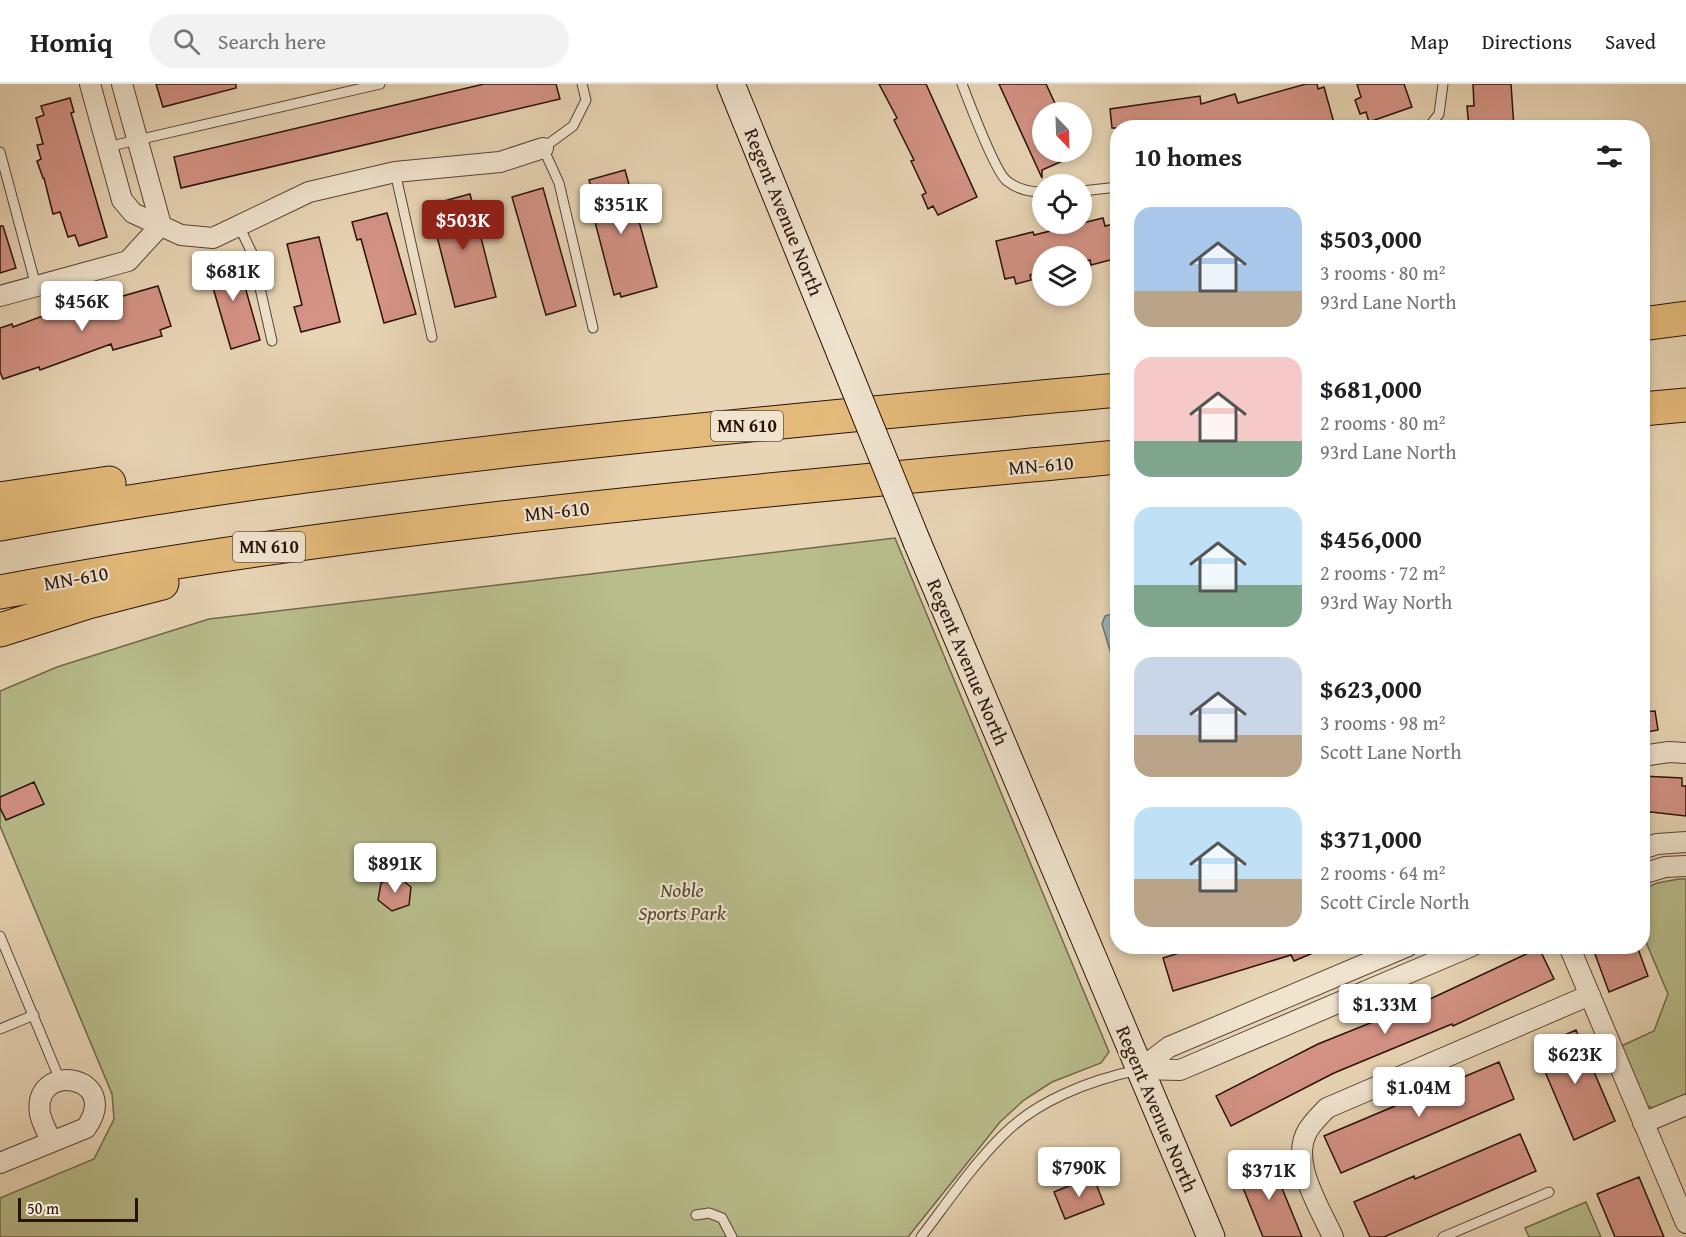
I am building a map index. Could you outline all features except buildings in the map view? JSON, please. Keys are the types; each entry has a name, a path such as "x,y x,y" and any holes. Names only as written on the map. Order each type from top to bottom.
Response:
{"highway":[{"path":"1650,323 1686,318"},
{"path":"1650,341 1686,338"},
{"name":"MN 610","path":"0,524 377,465 547,445 1110,391"},
{"path":"1650,408 1686,405"},
{"path":"1650,416 1686,416"},
{"name":"MN-610","path":"0,592 254,549 540,512 1110,459"},
{"path":"0,499 148,478 248,468 377,465"},
{"path":"0,630 88,602 193,576 540,512"}],"street":[{"path":"90,84 122,200 133,213 181,235 213,238 309,192 395,172 500,162 543,148"},
{"path":"122,84 161,225"},
{"name":"Regent Avenue North","path":"731,84 918,542 1211,1237"},
{"path":"0,296 128,261 161,225"},
{"path":"1650,755 1669,752 1686,753"},
{"path":"1650,846 1686,842"},
{"path":"1650,872 1665,867 1686,866"},
{"path":"1140,1069 1169,1047 1389,954"},
{"path":"1140,1069 1180,1070 1453,954"},
{"path":"1572,954 1686,1222"},
{"path":"1333,1237 1306,1175 1302,1145 1307,1131 1327,1108 1590,995"},
{"path":"0,1163 51,1140 86,1128 94,1117 96,1107 89,1089 81,1082 71,1078 60,1080 50,1086 43,1095 40,1106 41,1117 51,1140"},
{"path":"1643,1123 1686,1105"}],"lane":[{"path":"106,147 380,84"},
{"path":"582,84 586,100 573,126 543,148 559,183 593,328"},
{"path":"962,84 987,144 1006,181 1032,192"},
{"path":"1434,120 1439,114 1443,84"},
{"path":"0,152 36,286"},
{"path":"395,172 432,337"},
{"path":"1092,190 1110,188"},
{"path":"0,193 10,190"},
{"path":"239,226 252,253 272,341"},
{"path":"0,936 60,1080"},
{"path":"0,1029 34,1015"},
{"path":"921,1237 996,1143 1029,1114 1073,1091 1122,1073 1140,1069"},
{"path":"1443,1237 1549,1192"},
{"path":"696,1215 709,1213 722,1218 732,1237"}],"green space":[{"name":"Noble Sports Park","path":"895,538 1109,1052 1101,1063 1052,1082 1024,1100 1000,1122 908,1237 0,1237 0,1198 94,1159 114,1119 112,1094 0,826 0,691 57,667 209,619"},
{"path":"1686,879 1686,1094 1653,1108 1643,1104 1619,1047 1654,1031 1668,994 1650,952 1650,886"},
{"path":"1586,1202 1601,1237 1529,1237 1525,1228"}],"water":[{"path":"1110,614 1110,650 1102,624 1105,616"}]}
